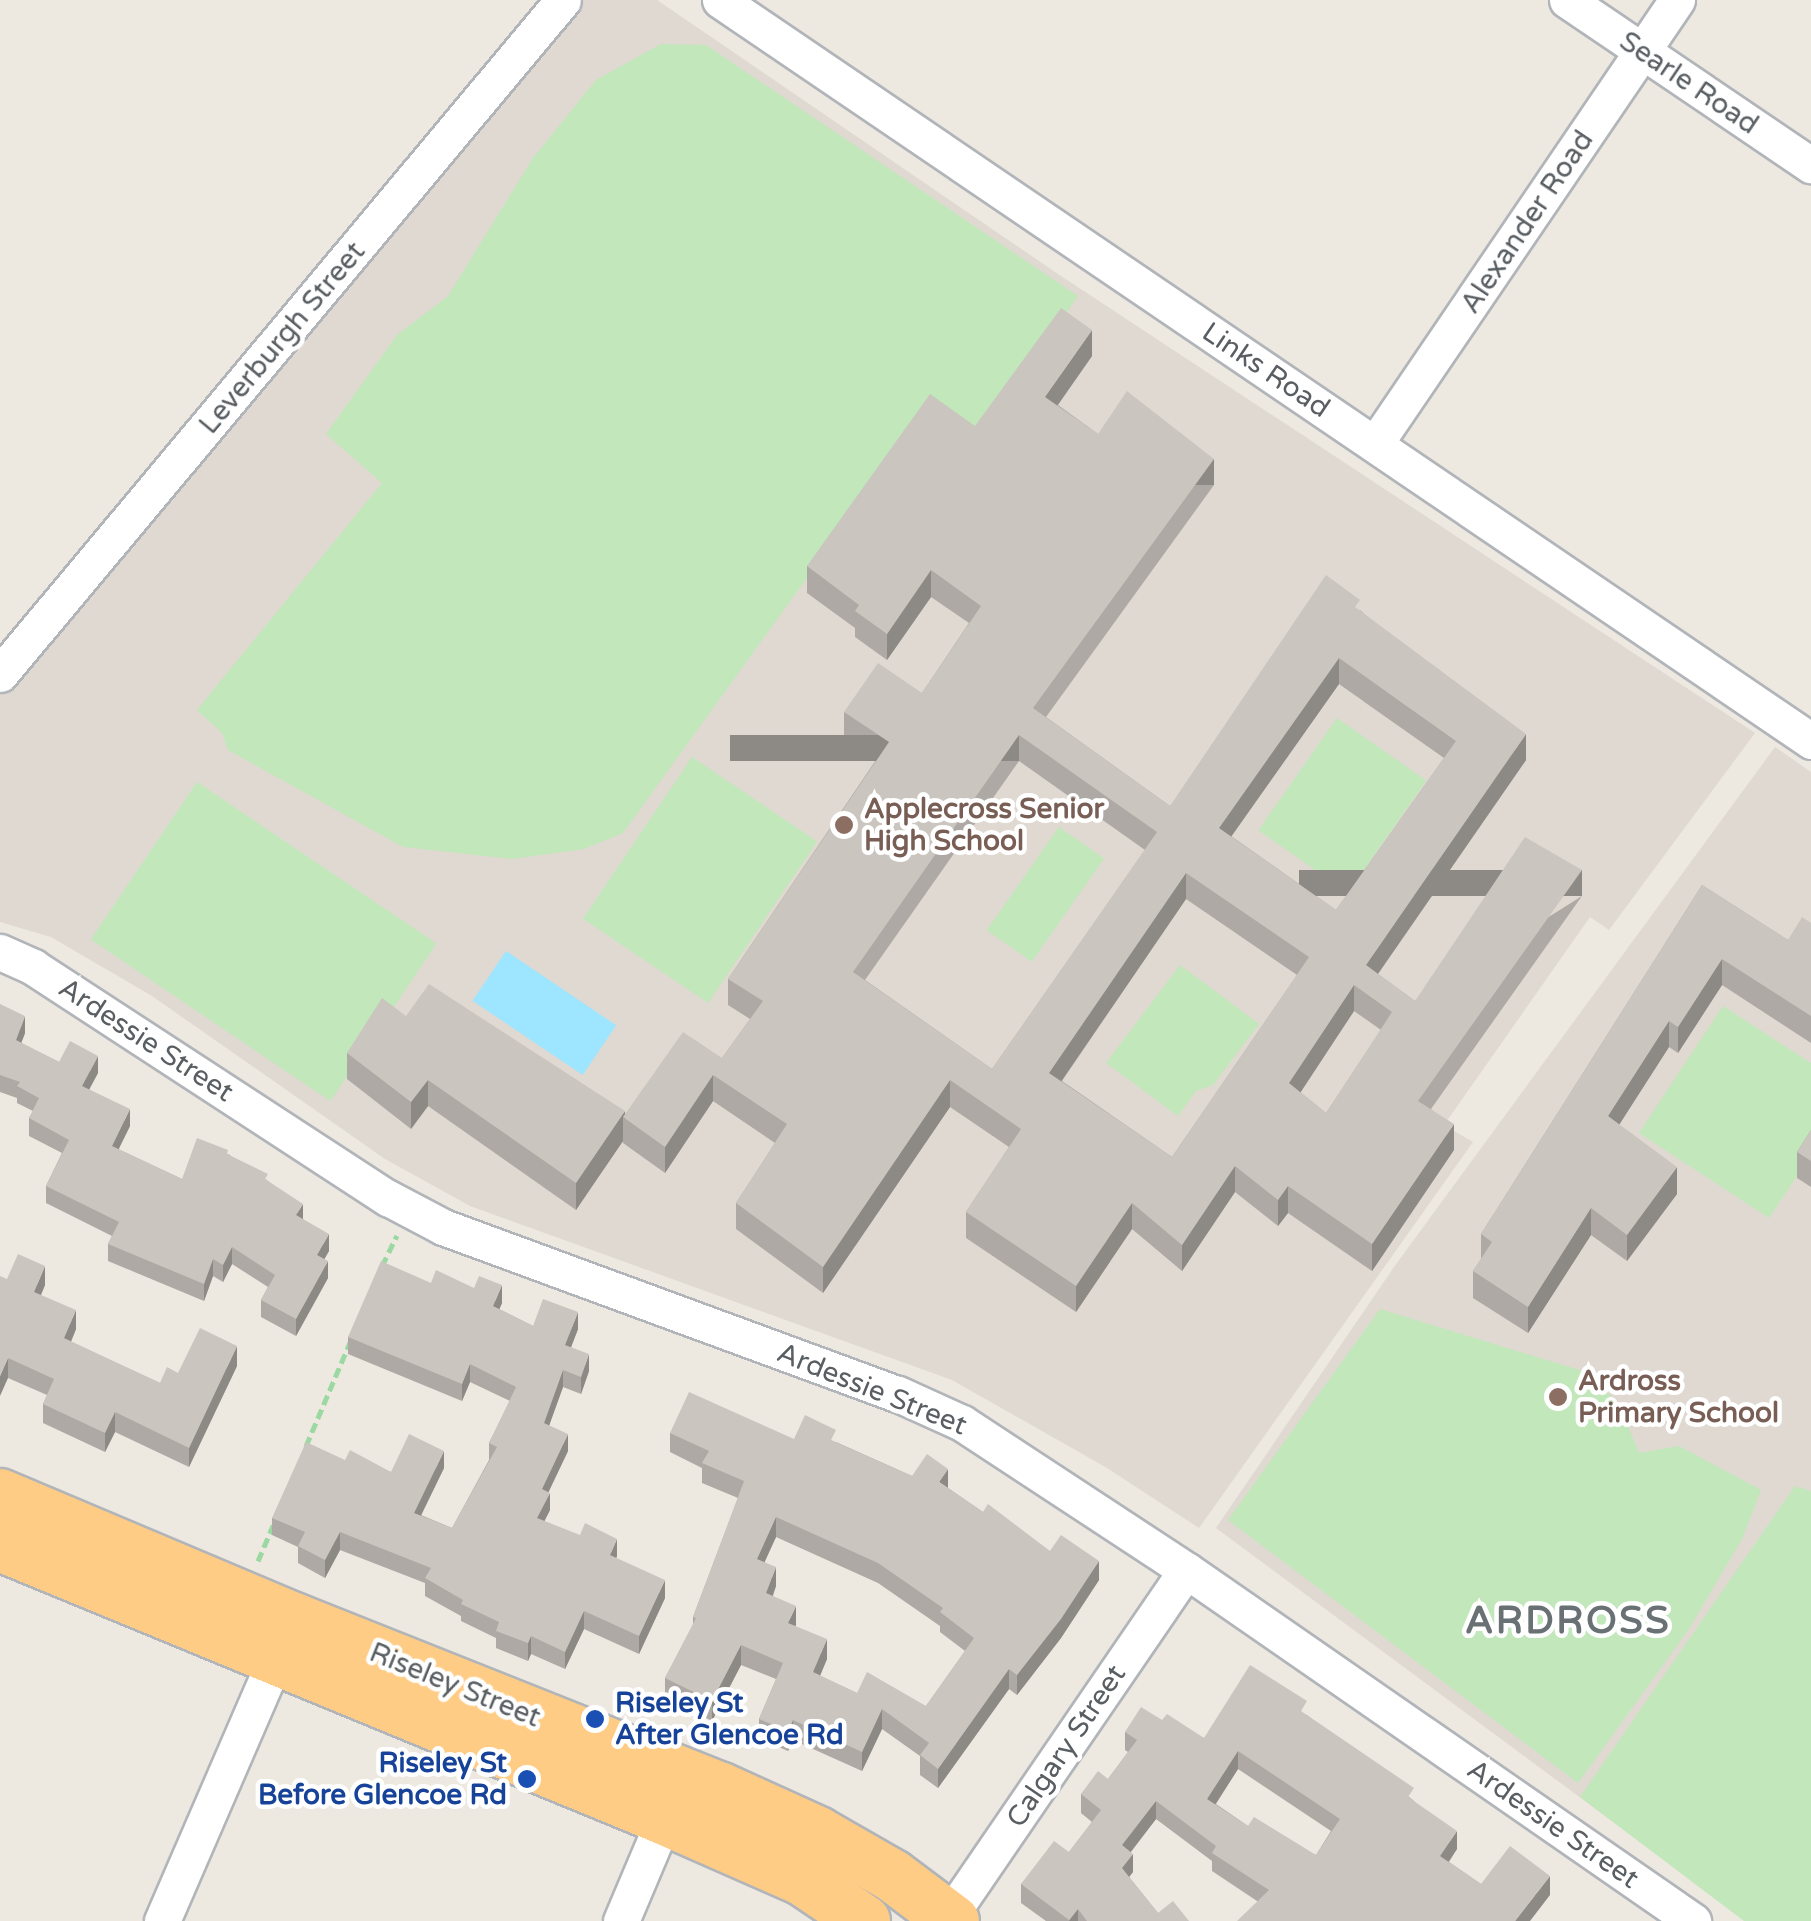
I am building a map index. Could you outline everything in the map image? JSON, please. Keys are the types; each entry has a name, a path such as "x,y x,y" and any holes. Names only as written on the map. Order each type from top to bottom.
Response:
{"highway":[{"name":"Riseley Street","path":"0,1495 284,1639"},
{"name":"Riseley Street","path":"0,1544 284,1639 676,1797 818,1833 893,1876 949,1920"},
{"name":"Riseley Street","path":"676,1797 864,1921"}],"street":[{"name":"Leverburgh Street","path":"2,667 562,0"},
{"name":"Links Road","path":"720,0 1811,741"},
{"name":"Searle Road","path":"1567,0 1811,165"},
{"name":"Alexander Road","path":"1375,444 1677,0"},
{"name":"Ardessie Street","path":"0,952 33,967 412,1212 443,1228 931,1408 1007,1450 1694,1921"},
{"name":"Calgary Street","path":"949,1920 1186,1570"},
{"path":"162,1921 284,1639"},
{"path":"621,1921 676,1797"}],"path":[{"path":"377,1278 412,1212"},
{"path":"303,1454 355,1330"},
{"path":"251,1577 273,1524"}],"shaded area":[{"name":"Applecross Senior High School","path":"579,0 657,0 1058,274 1755,733 1609,930 1590,917 1444,1125 1473,1142 1199,1528 1107,1468 952,1380 470,1206 385,1159 152,996 51,937 0,922 0,694 412,206"},
{"name":"Ardross Primary School","path":"1775,747 1811,772 1811,1921 1747,1921 1216,1528 1394,1267"}],"green space":[{"path":"661,44 706,45 1078,296 979,437 926,413 623,833 584,849 512,859 403,847 228,750 222,733 197,710 382,483 326,434 397,335 448,296 533,158 596,80"},
{"path":"1337,718 1426,781 1348,893 1258,830"},
{"path":"692,757 817,841 708,1003 583,919"},
{"path":"197,782 437,944 330,1101 91,940"},
{"path":"1059,827 1104,859 1032,962 987,930"},
{"path":"1180,965 1259,1024 1213,1085 1196,1091 1178,1116 1106,1063"},
{"path":"1723,1006 1811,1063 1811,1155 1769,1218 1639,1133"},
{"path":"1380,1309 1589,1373 1619,1405 1639,1453 1679,1446 1761,1490 1742,1539 1689,1629 1578,1783 1228,1520"},
{"path":"1795,1486 1811,1491 1811,1921 1744,1921 1580,1797"}],"water":[{"path":"506,951 616,1025 583,1075 472,1001"}],"building":[{"path":"1061,308 1092,330 1045,397 1098,434 1127,391 1214,459 1033,708 1170,806 1326,575 1360,600 1355,607 1526,734 1366,965 1415,1001 1525,837 1582,870 1418,1101 1454,1124 1372,1244 1288,1186 1278,1200 1235,1166 1182,1245 1132,1203 1076,1286 966,1212 1021,1129 950,1080 823,1267 736,1203 787,1124 713,1075 665,1147 623,1117 683,1032 722,1058 763,1001 728,979 889,742 844,712 878,663 922,693 981,606 931,570 887,634 855,611 859,605 807,566 930,394 975,426","holes":["1339,658 1456,741 1336,910 1219,828","1019,735 1157,832 992,1069 853,972","1186,873 1309,957 1172,1157 1049,1073","1354,985 1392,1012 1326,1113 1289,1083"]},
{"path":"1702,885 1788,940 1802,917 1811,923 1811,1016 1722,959 1678,1027 1669,1021 1608,1116 1677,1167 1627,1235 1591,1208 1528,1307 1473,1271 1492,1242 1481,1234"},
{"path":"429,984 625,1111 576,1183 428,1080 411,1102 347,1053 382,998 406,1016"},
{"path":"0,1004 25,1016 16,1040 59,1062 70,1041 98,1056 82,1086 130,1109 112,1146 182,1179 197,1138 228,1150 227,1154 268,1174 265,1179 303,1204 296,1215 329,1234 317,1255 328,1261 296,1319 261,1300 275,1275 232,1247 223,1265 213,1259 204,1284 108,1244 119,1222 46,1186 69,1140 29,1118 39,1098 17,1086 20,1082 0,1075"},
{"path":"1811,1130 1811,1161 1797,1152"},
{"path":"18,1254 45,1266 34,1292 76,1310 64,1338 160,1383 167,1367 178,1373 200,1328 237,1346 189,1448 115,1412 105,1433 43,1404 54,1379 8,1358 0,1376 0,1276 7,1279"},
{"path":"381,1261 431,1283 436,1270 474,1288 479,1276 502,1285 493,1306 533,1326 543,1299 578,1312 565,1345 589,1354 581,1377 563,1370 544,1423 568,1434 542,1489 550,1493 537,1518 580,1535 585,1523 617,1539 610,1555 665,1580 639,1636 584,1611 565,1652 531,1636 528,1643 496,1631 499,1622 461,1604 463,1600 425,1578 431,1568 340,1532 325,1560 298,1546 305,1532 272,1518 306,1442 345,1460 350,1450 391,1472 409,1434 444,1451 414,1513 452,1528 497,1447 489,1443 516,1387 470,1364 462,1384 348,1337"},
{"path":"689,1392 794,1439 805,1415 836,1430 831,1440 912,1476 927,1454 948,1469 939,1482 983,1512 988,1504 1050,1551 1061,1535 1099,1561 1061,1619 1017,1675 1009,1669 938,1769 920,1755 929,1743 882,1709 862,1752 793,1720 788,1731 759,1719 783,1663 741,1645 712,1701 665,1678 696,1618 693,1617 744,1481 702,1463 709,1451 670,1433","holes":["776,1517 878,1563 943,1608 940,1612 974,1638 926,1706 867,1672 857,1693 813,1672 827,1639 788,1623 796,1606 766,1593 776,1567 757,1559"]},
{"path":"1250,1665 1307,1701 1301,1711 1414,1788 1408,1797 1457,1831 1440,1856 1481,1884 1510,1846 1550,1876 1515,1921 1237,1921 1269,1890 1212,1853 1216,1846 1156,1801 1122,1845 1133,1854 1122,1868 1158,1913 1173,1901 1189,1921 1087,1921 1078,1909 1069,1920 1021,1884 1054,1841 1069,1852 1101,1810 1081,1794 1098,1771 1108,1779 1137,1740 1125,1732 1141,1707 1162,1720 1167,1714 1204,1738","holes":["1238,1751 1340,1819 1316,1855 1254,1817 1248,1826 1207,1799"]}],"place":[{"name":"Applecross Senior High School","path":"844,825"},
{"name":"Ardross Primary School","path":"1558,1397"},
{"name":"Riseley St After Glencoe Rd","path":"595,1719"},
{"name":"Riseley St Before Glencoe Rd","path":"527,1779"}],"district":[{"name":"ARDROSS","path":"1568,1622"}]}
